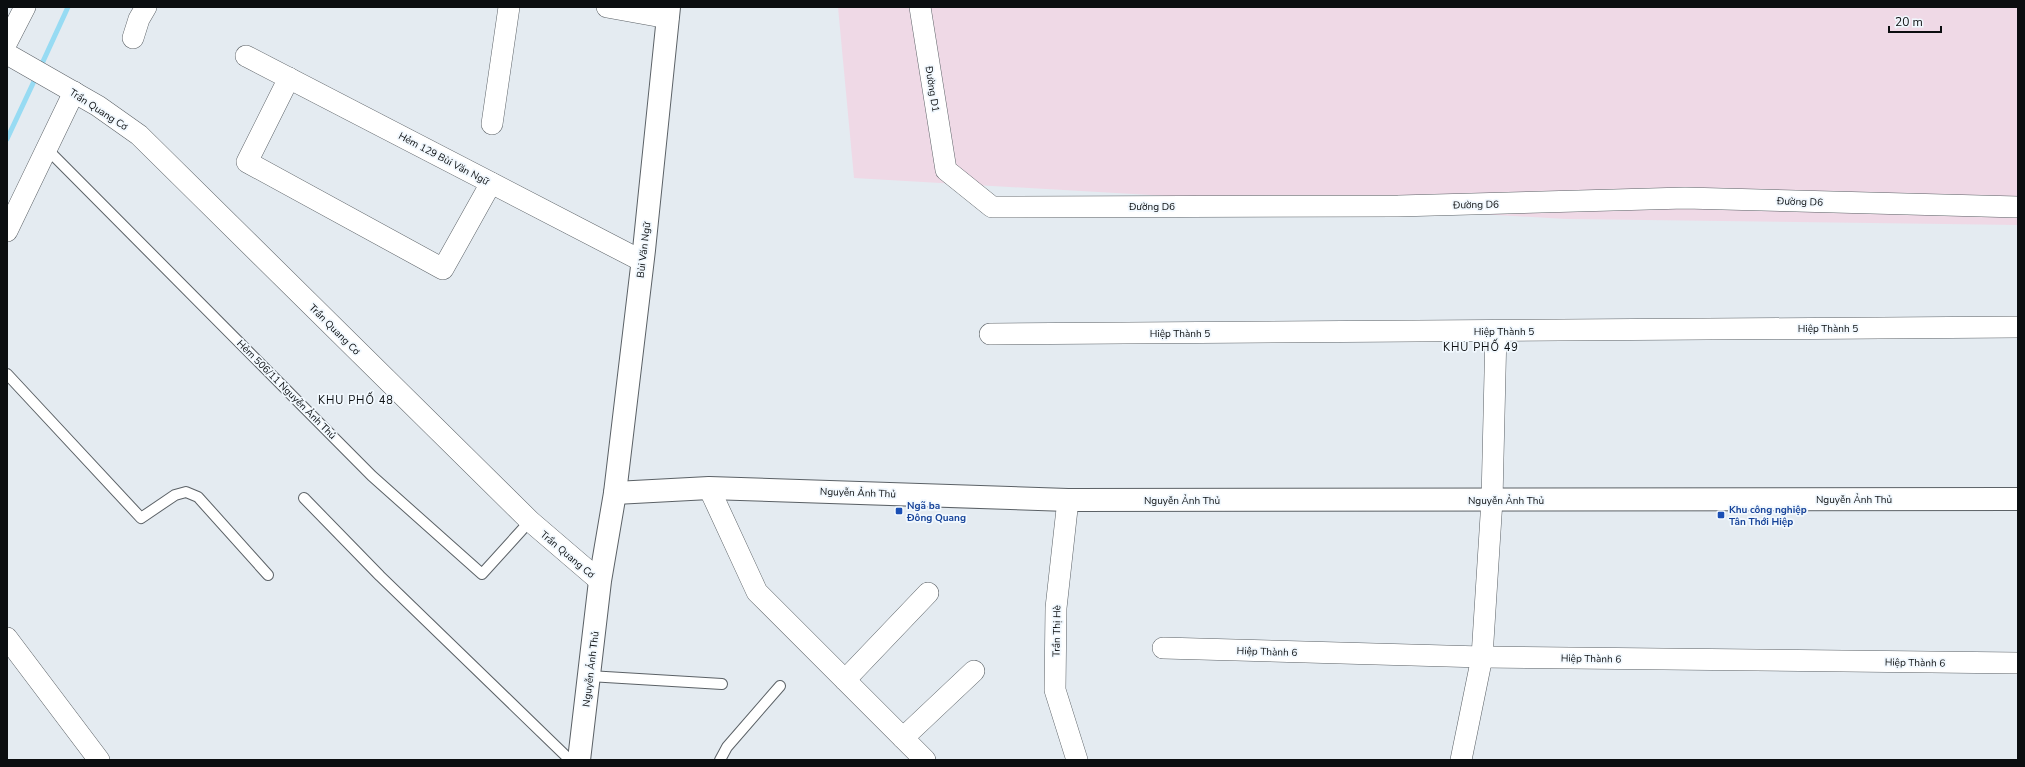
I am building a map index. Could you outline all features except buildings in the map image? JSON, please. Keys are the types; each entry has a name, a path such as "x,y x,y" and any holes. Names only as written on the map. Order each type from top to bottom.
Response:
{"main road":[{"name":"Bùi Văn Ngữ","path":"615,493 669,12"},
{"name":"Nguyễn Ảnh Thủ","path":"579,760 600,582 615,493 709,488 1068,500 2018,499"}],"street":[{"path":"9,51 25,7"},
{"path":"133,38 139,19 146,7"},
{"path":"492,124 509,7"},
{"path":"607,7 669,12"},
{"name":"Đường D1","path":"920,7 946,170"},
{"name":"Trần Quang Cơ","path":"9,51 68,89 98,106 139,135 530,521 600,582"},
{"name":"Hẻm 129 Bùi Văn Ngữ","path":"246,56 642,261"},
{"path":"289,78 246,162 444,268 491,183"},
{"path":"7,231 46,148 68,89"},
{"name":"Đường D6","path":"946,170 992,207 1398,206 1685,198 2018,207"},
{"name":"Hiệp Thành 5","path":"990,334 2018,327"},
{"path":"1461,760 1482,657 1492,500 1496,331"},
{"path":"709,488 757,592 925,760"},
{"name":"Trần Thị Hè","path":"1068,500 1056,608 1055,690 1077,760"},
{"path":"845,680 928,593"},
{"path":"7,638 99,760"},
{"name":"Hiệp Thành 6","path":"1163,648 1482,657 2018,663"},
{"path":"903,738 974,671"}],"lane":[{"name":"Hẻm 506/11 Nguyễn Ảnh Thủ","path":"46,148 372,476 482,574 530,521"},
{"path":"7,374 141,518 175,494 186,492 198,498 268,575"},
{"path":"304,498 380,576 570,760"},
{"path":"589,676 722,684"},
{"path":"720,760 727,747 780,686"}],"shaded area":[{"path":"838,7 2018,7 2018,225 1566,219 854,178"}],"waterway":[{"path":"40,68 68,7"},
{"path":"7,139 36,77"}],"place":[{"name":"Ngã ba Đông Quang","path":"899,511"},
{"name":"Khu công nghiệp Tân Thới Hiệp","path":"1721,515"}],"district":[{"name":"KHU PHỐ 49","path":"1481,347"},
{"name":"KHU PHỐ 48","path":"356,400"}]}
